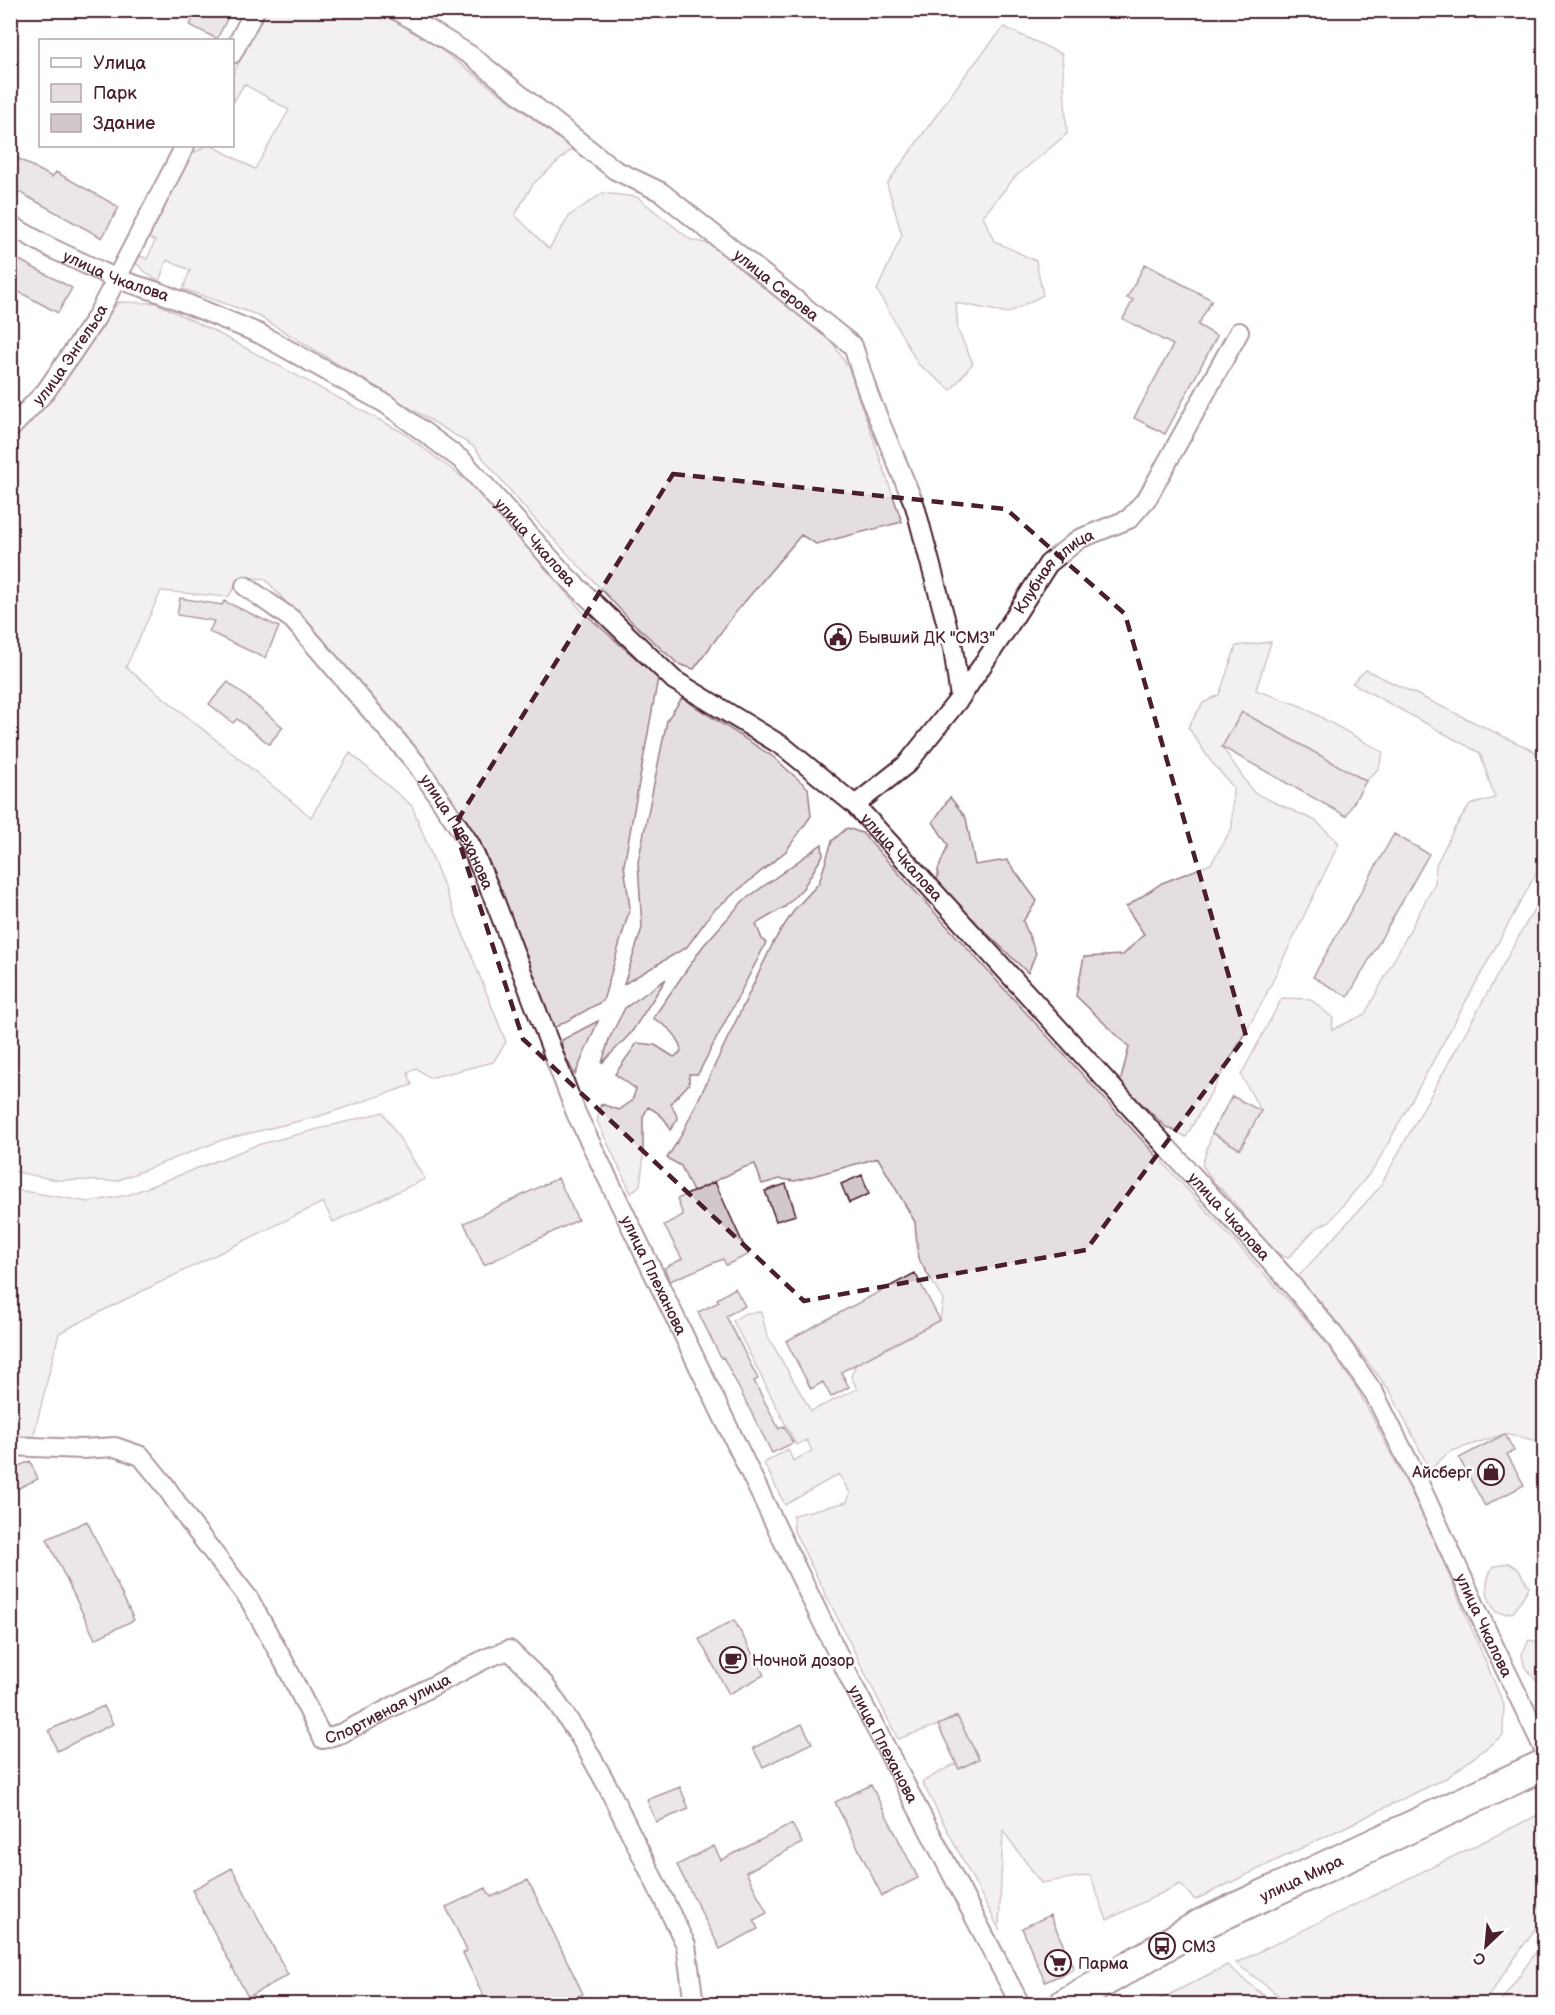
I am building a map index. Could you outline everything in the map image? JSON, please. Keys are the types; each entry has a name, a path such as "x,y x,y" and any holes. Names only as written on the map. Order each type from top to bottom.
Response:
{"highway":[{"name":"улица Мира","path":"1065,2004 1202,1924 1545,1765"}],"street":[{"path":"234,50 255,10"},
{"name":"улица Серова","path":"397,10 470,55 615,170 661,192 853,346 869,396 915,506 953,648 960,698"},
{"name":"улица Энгельса","path":"10,429 46,391 96,318 184,147"},
{"name":"улица Чкалова","path":"10,225 51,248 117,279 161,292 260,334 386,404 463,461 567,577 674,680 784,747 855,805 1286,1278 1333,1334 1374,1393 1545,1749"},
{"name":"Клубная улица","path":"855,805 907,764 960,698 1047,564 1079,539 1129,519 1148,497 1239,332"},
{"name":"улица Плеханова","path":"245,586 293,620 416,763 470,844 494,899 576,1113 852,1683 1020,2004"},
{"name":"Спортивная улица","path":"10,1446 82,1449 115,1447 141,1456 249,1599 323,1739 342,1733 487,1658 509,1650 544,1684 580,1737 607,1785 686,1945 694,2004"}],"highlighted area":[{"path":"673,474 1006,509 1125,614 1246,1036 1086,1250 804,1301 523,1039 454,826"}],"green space":[{"path":"266,11 374,11 420,34 573,148 533,184 515,215 549,249 570,215 603,193 637,197 691,240 710,244 833,343 849,369 902,522 816,544 801,535 736,612 694,669 678,664 632,622 528,512 473,446 257,315 183,289 190,270 167,260 159,281 135,262 139,255 147,259 155,241 146,236 186,157 204,147 215,147 255,169 289,110 244,84 234,101 234,72"},
{"path":"1004,27 1062,54 1067,134 1015,177 983,216 994,241 1036,261 1043,295 1008,313 956,303 958,331 973,363 951,390 918,364 877,290 902,235 887,184 966,74"},
{"path":"118,302 156,303 214,331 402,432 478,489 582,611 658,678 624,865 630,908 603,1001 554,1028 499,888 464,822 392,719 265,579 243,577 228,597 161,591 126,667 311,817 350,753 412,806 506,1042 493,1062 430,1078 416,1068 408,1073 412,1085 320,1116 222,1140 116,1181 57,1180 11,1171 11,436 40,407"},
{"path":"1271,642 1256,690 1301,706 1383,752 1379,768 1366,781 1242,712 1222,747 1254,793 1316,821 1339,843 1263,1001 1186,1137 1166,1127 1120,1083 1129,1047 1076,996 1084,957 1123,955 1144,934 1126,907 1162,883 1211,864 1232,828 1233,787 1210,760 1188,727 1203,703 1219,695 1236,646"},
{"path":"1366,670 1544,756 1544,859 1375,1167 1330,1221 1316,1228 1288,1258 1271,1251 1202,1165 1212,1133 1240,1149 1261,1111 1241,1075 1282,998 1310,999 1333,1018 1332,1030 1365,1014 1435,883 1436,865 1454,829 1470,805 1495,798 1480,753 1352,683"},
{"path":"682,698 772,756 808,788 811,816 786,851 713,911 687,947 624,984 642,928 638,862 667,720"},
{"path":"950,797 966,818 975,865 1007,860 1037,901 1023,921 1036,953 1028,973 937,885 938,870 948,845 933,822"},
{"path":"847,828 862,833 1321,1336 1358,1390 1426,1521 1504,1705 1503,1735 1448,1777 1195,1900 1180,1884 1107,1920 1090,1875 1041,1883 1003,1831 999,1929 922,1782 956,1763 959,1769 978,1759 957,1716 898,1739 794,1531 793,1515 847,1502 850,1493 839,1474 785,1505 764,1463 788,1449 793,1461 812,1451 807,1440 796,1445 733,1321 745,1313 761,1312 767,1335 811,1411 857,1389 851,1376 856,1364 940,1320 943,1300 918,1258 915,1222 878,1158 795,1181 780,1179 762,1184 755,1164 693,1192 681,1166 667,1158 681,1136 774,941 795,909 819,883 832,841"},
{"path":"822,844 823,855 803,888 785,907 756,924 766,943 698,1074 689,1074 689,1084 671,1103 678,1119 670,1130 662,1116 648,1107 643,1117 643,1163 640,1185 631,1193 597,1121 601,1104 619,1110 632,1101 636,1089 615,1074 637,1043 655,1045 674,1057 681,1052 675,1035 653,1018 703,946 743,901"},
{"path":"1544,891 1544,1442 1504,1434 1449,1452 1430,1470 1390,1391 1320,1301 1297,1278 1379,1188"},
{"path":"666,979 631,1033 602,1063 609,1039 625,1008"},
{"path":"598,1021 575,1075 562,1050 562,1040"},
{"path":"383,1112 425,1179 333,1222 323,1202 59,1333 33,1438 11,1437 11,1189 89,1202 128,1195 257,1145"},
{"path":"1508,1563 1518,1569 1529,1587 1514,1612 1505,1614 1496,1612 1488,1595 1487,1584 1493,1567"},
{"path":"1529,1640 1544,1643 1544,1689 1524,1666 1522,1654"},
{"path":"1544,1812 1544,1916 1483,2004 1290,2004 1236,1963"},
{"path":"1536,1952 1544,1970 1544,2004 1499,2004"},
{"path":"1227,1965 1274,2004 1151,2004"}],"building":[{"path":"197,10 220,10 229,15 217,39 190,25"},
{"path":"10,154 52,177 56,172 119,207 102,238 10,187"},
{"path":"10,255 72,288 58,313 10,287"},
{"path":"1145,264 1212,300 1198,325 1217,336 1165,434 1134,418 1173,345 1123,319 1133,300 1127,298"},
{"path":"180,598 222,605 224,601 279,627 265,658 209,632 214,621 177,615"},
{"path":"228,682 283,727 269,744 237,719 233,723 209,704"},
{"path":"1242,712 1366,781 1346,816 1222,747"},
{"path":"1394,834 1429,854 1348,997 1313,977"},
{"path":"1232,1096 1261,1111 1240,1149 1212,1133"},
{"path":"862,1175 869,1194 849,1203 841,1184"},
{"path":"558,1178 578,1220 484,1265 464,1223"},
{"path":"715,1182 748,1255 726,1265 723,1259 670,1281 664,1268 682,1259 664,1225 683,1215 677,1199"},
{"path":"786,1184 796,1215 776,1221 765,1191"},
{"path":"915,1273 940,1320 841,1372 849,1387 831,1397 823,1382 811,1389 786,1341"},
{"path":"735,1288 745,1306 726,1316 758,1379 754,1381 779,1429 784,1426 793,1443 772,1453 698,1312 719,1302 717,1299"},
{"name":"Айсберг","path":"1505,1434 1514,1451 1507,1454 1524,1485 1485,1506 1459,1458"},
{"path":"30,1461 38,1479 10,1492 10,1470"},
{"path":"87,1521 134,1620 95,1639 47,1539"},
{"path":"734,1620 764,1675 729,1694 699,1639"},
{"path":"104,1706 113,1724 57,1751 49,1730"},
{"path":"957,1716 979,1759 959,1769 938,1725"},
{"path":"802,1724 812,1743 763,1767 753,1748"},
{"path":"871,1785 918,1878 882,1896 835,1802"},
{"path":"680,1787 689,1809 656,1822 647,1800"},
{"path":"792,1824 802,1843 746,1872 767,1913 754,1920 758,1929 720,1949 677,1865 714,1846 721,1860"},
{"path":"232,1868 288,1975 248,1997 192,1890"},
{"path":"528,1880 583,1994 561,2004 487,2004 463,1953 467,1951 446,1907 486,1888 491,1897"},
{"path":"1050,1915 1074,1969 1045,1982 1022,1928"}],"place":[{"name":"Бывший ДК \"СМЗ\"","path":"838,637"},
{"name":"Айсберг","path":"1491,1472"},
{"name":"Ночной дозор","path":"733,1660"},
{"name":"СМЗ","path":"1162,1946"},
{"name":"Парма","path":"1058,1963"}]}
